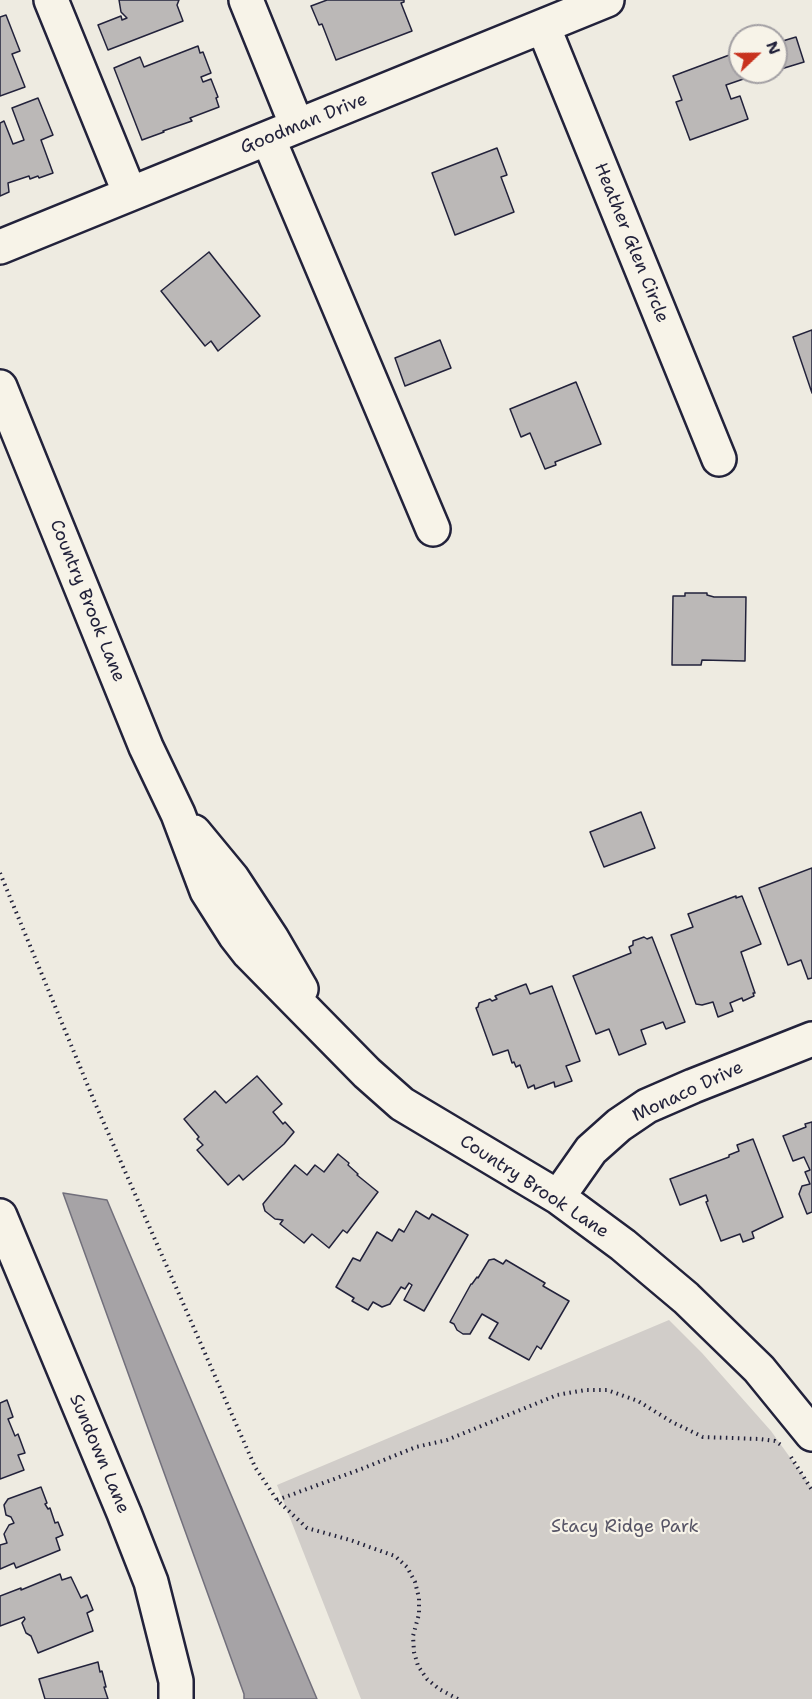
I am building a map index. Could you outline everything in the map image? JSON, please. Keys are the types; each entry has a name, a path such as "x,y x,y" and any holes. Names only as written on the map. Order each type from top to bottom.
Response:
{"street":[{"path":"51,0 130,194"},
{"path":"246,0 282,132 434,529"},
{"name":"Goodman Drive","path":"0,248 607,0"},
{"name":"Heather Glen Circle","path":"543,26 719,459"},
{"name":"Country Brook Lane","path":"0,387 146,747 178,814 232,878 272,939 323,1027 367,1073 402,1104 558,1197 623,1245 686,1298 759,1369 796,1446"},
{"name":"Monaco Drive","path":"558,1197 591,1150 619,1125 647,1106 812,1039"},
{"name":"Sundown Lane","path":"0,1216 151,1582 176,1681 176,1699"}],"path":[{"path":"0,873 95,1103 255,1467 277,1500 308,1528 395,1556 407,1568 415,1582 419,1598 419,1614 414,1636 414,1652 418,1666 427,1679 439,1689 458,1699"},
{"path":"277,1500 416,1447 447,1440 557,1395 585,1390 607,1390 638,1401 672,1422 704,1437 760,1439 796,1446 812,1490"}],"green space":[{"name":"Stacy Ridge Park","path":"669,1320 702,1353 771,1431 812,1488 812,1699 361,1699 277,1485"}],"shaded area":[{"path":"63,1193 107,1200 317,1699 244,1699"}],"building":[{"path":"119,0 179,0 177,5 183,21 108,50 98,25 121,16 122,20 127,18 121,12"},
{"path":"327,0 404,0 401,3 412,31 336,60 322,24 319,25 311,6"},
{"path":"6,15 20,51 12,54 25,87 0,96 0,17"},
{"path":"796,37 804,62 788,67 788,39"},
{"path":"198,46 200,53 203,52 211,73 201,77 203,82 211,79 219,107 190,118 192,121 142,140 114,68 140,57 144,67"},
{"path":"728,55 729,84 726,85 731,99 740,96 748,119 690,140 676,102 682,100 673,76"},
{"path":"38,98 53,135 41,140 53,173 39,178 38,176 30,179 29,176 8,183 9,192 0,196 0,123 4,121 13,144 24,140 12,108"},
{"path":"497,148 507,175 501,177 514,212 455,235 432,173"},
{"path":"209,252 260,316 218,351 211,341 205,346 161,291"},
{"path":"812,330 812,393 793,337"},
{"path":"440,340 451,368 405,386 395,358"},
{"path":"576,382 601,444 555,462 556,465 545,469 530,433 521,437 510,409"},
{"path":"685,593 707,593 714,597 746,597 745,661 702,660 701,665 672,665 673,596 685,596"},
{"path":"641,812 655,848 604,867 590,832"},
{"path":"812,868 812,978 808,979 801,960 788,965 759,888"},
{"path":"736,896 736,898 742,896 761,944 741,952 755,993 753,993 754,996 743,1001 742,998 730,1003 733,1011 718,1017 713,1002 696,1004 671,935 693,927 688,914"},
{"path":"644,937 647,939 652,937 685,1022 666,1029 663,1022 641,1030 646,1044 619,1055 609,1029 596,1034 573,976 631,953 629,947 633,945 633,941"},
{"path":"526,984 530,994 552,986 580,1061 566,1066 572,1081 555,1087 554,1082 535,1089 534,1085 528,1088 520,1065 516,1067 514,1062 512,1063 508,1050 493,1055 476,1008 479,1003 497,999 495,996"},
{"path":"257,1076 282,1104 273,1112 294,1132 284,1144 243,1180 239,1175 228,1185 197,1150 203,1145 184,1119 215,1091 226,1103"},
{"path":"812,1122 812,1212 807,1214 799,1194 802,1186 810,1184 805,1172 810,1170 804,1157 793,1161 783,1136 806,1127 805,1124"},
{"path":"753,1139 783,1217 752,1232 754,1238 743,1242 740,1234 721,1241 706,1202 708,1201 706,1195 680,1205 670,1179 729,1157 739,1151 737,1145"},
{"path":"338,1154 349,1163 348,1165 357,1175 378,1192 347,1233 343,1230 329,1248 312,1234 304,1243 280,1224 283,1220 275,1219 265,1211 263,1204 295,1165 307,1175 315,1165 324,1172"},
{"path":"416,1211 429,1219 432,1214 468,1235 424,1311 404,1300 412,1285 409,1283 405,1289 401,1287 390,1304 382,1307 373,1302 368,1310 352,1301 354,1298 336,1287 353,1258 360,1261 377,1232 392,1241 399,1229 404,1232"},
{"path":"494,1259 503,1264 506,1260 545,1283 543,1286 569,1301 541,1349 537,1346 529,1360 489,1338 498,1323 482,1314 470,1334 463,1334 450,1322 471,1284 478,1278 489,1260"},
{"path":"7,1400 13,1417 8,1419 15,1436 18,1434 25,1453 18,1455 24,1470 0,1479 0,1403"},
{"path":"41,1487 47,1503 45,1504 48,1509 50,1508 55,1523 58,1522 63,1535 56,1538 60,1550 16,1568 14,1563 0,1569 0,1545 7,1543 4,1534 9,1525 14,1523 11,1517 6,1515 4,1505 8,1499"},
{"path":"60,1574 62,1580 71,1577 81,1598 87,1595 93,1610 87,1613 93,1631 38,1653 31,1636 26,1633 22,1623 24,1617 0,1626 0,1596"},
{"path":"98,1662 108,1699 45,1699 39,1679"}]}
